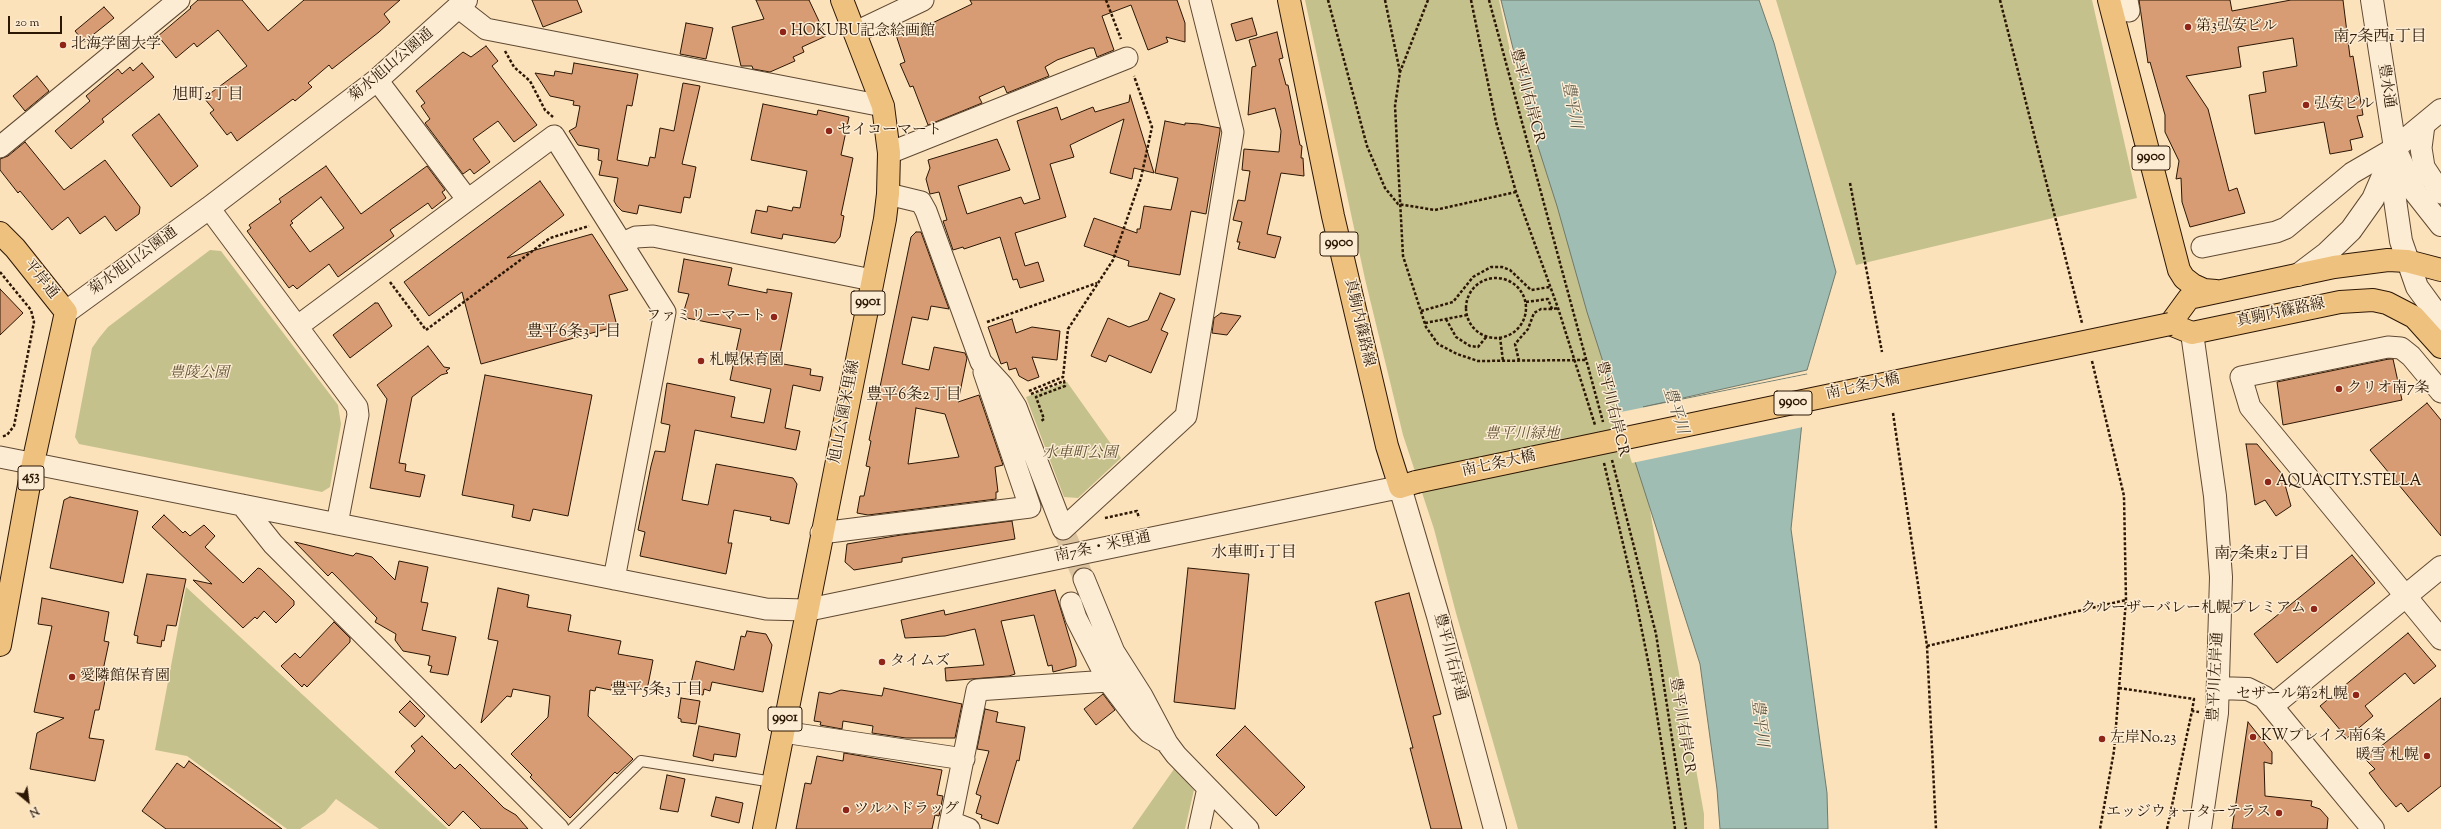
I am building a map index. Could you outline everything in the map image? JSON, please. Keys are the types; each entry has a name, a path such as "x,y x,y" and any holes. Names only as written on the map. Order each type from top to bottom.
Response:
{"main road":[{"name":"旭山公園米里線","path":"764,829 888,194 889,153 883,106 856,32 842,0"},
{"name":"真駒内篠路線","path":"1289,0 1333,216 1387,446 1408,484"},
{"name":"9900","path":"2109,0 2179,270 2184,278 2193,285 2204,290 2219,292"},
{"name":"平岸通","path":"0,222 7,240 66,312"},
{"name":"9900","path":"2170,324 2189,298 2357,263 2407,261 2441,270"},
{"name":"真駒内篠路線","path":"2192,333 2340,302 2373,300 2388,303 2414,317 2441,347"},
{"name":"453","path":"0,645 6,584 66,312"},
{"name":"南七条大橋","path":"1408,484 2170,324"},
{"path":"2170,324 2192,333"}],"street":[{"path":"0,147 179,0"},
{"path":"856,32 923,0"},
{"path":"981,362 1021,396 1063,529 1186,416 1233,132 1200,0"},
{"name":"豊水通","path":"2372,0 2395,148"},
{"path":"463,4 482,27 883,106"},
{"name":"菊水旭山公園通","path":"66,312 208,208 377,80 463,4"},
{"path":"889,153 1127,58"},
{"path":"377,80 467,199"},
{"path":"2202,247 2276,232 2286,228 2352,173 2395,148 2441,110"},
{"path":"2424,125 2421,148 2424,167 2441,193"},
{"path":"298,326 467,199 554,136 661,303 665,312 665,320 614,579"},
{"path":"2395,148 2416,192 2441,225"},
{"path":"2395,148 2394,193 2400,241 2417,287 2441,320"},
{"path":"2298,275 2327,253 2351,230 2373,199 2395,148"},
{"path":"821,533 1030,507 981,362 926,211 921,202 888,194"},
{"path":"208,208 298,326 357,407 358,415 337,524"},
{"path":"623,243 636,237 653,236 872,280"},
{"name":"豊平川左岸通","path":"2192,333 2220,550 2217,713 2200,829"},
{"path":"2441,392 2411,356 2401,348 2388,346 2241,377 2250,407 2441,638"},
{"path":"0,457 766,609 807,610"},
{"name":"南7条・米里通","path":"807,610 1408,484"},
{"name":"豊平川右岸通","path":"1408,484 1434,600 1495,829"},
{"path":"242,505 273,544 558,829"},
{"path":"2272,706 2441,567"},
{"path":"1084,579 1114,652 1142,696 1167,743 1176,756 1248,829"},
{"path":"1071,603 1076,618 1108,681 1139,722 1149,732 1167,743"},
{"path":"956,827 964,759 977,690 1108,681"},
{"path":"2218,688 2257,692 2272,706 2373,829"},
{"path":"783,732 964,759"},
{"path":"1199,829 1208,788"}],"lane":[{"path":"572,829 641,761 773,782"}],"path":[{"path":"1021,396 1063,377 1068,329 1116,253 1141,178 1152,127 1106,0"},
{"path":"1328,0 1367,146 1385,188 1398,204 1435,210 1516,192"},
{"path":"1386,0 1400,72"},
{"path":"1428,0 1400,72 1396,106 1398,204 1403,256 1425,323 1438,344 1457,354 1478,361 1587,360"},
{"path":"1470,0 1496,122 1516,192 1558,308 1592,414"},
{"name":"豊平川右岸CR","path":"1489,0 1603,423"},
{"path":"2000,0 2083,328"},
{"path":"507,33 504,48 510,62 530,81 545,110 556,119"},
{"path":"1850,183 1882,352"},
{"path":"385,275 426,330 550,238 591,226"},
{"path":"1421,311 1453,302 1473,277 1491,267 1502,267 1510,270 1531,290 1550,287"},
{"path":"0,272 31,310 34,322 14,426 7,434 0,436"},
{"path":"1494,277 1513,282 1520,289 1526,302 1525,318 1520,326 1513,333 1500,337 1487,336 1476,330 1467,315 1466,303 1470,293 1484,280 1494,277"},
{"path":"969,328 1098,283"},
{"path":"1526,302 1548,299 1552,309"},
{"path":"1519,361 1515,344 1528,329 1534,313 1541,309 1558,308"},
{"path":"1425,323 1467,315"},
{"path":"1446,319 1456,337 1470,346 1478,347 1487,336"},
{"path":"1500,337 1503,361"},
{"path":"2091,358 2124,496 2126,600 2114,751 2100,829"},
{"path":"1021,396 1064,381 1065,386 1036,397 1044,419 1041,421"},
{"path":"1893,412 1926,646 1936,829"},
{"name":"豊平川右岸CR","path":"1611,453 1656,634 1686,829"},
{"path":"1608,477 1633,586 1650,671 1674,829"},
{"path":"1097,520 1137,511 1139,518"},
{"path":"1926,646 2126,600"},
{"path":"2119,688 2194,699 2167,829"},
{"path":"2192,711 2205,713"}],"green space":[{"name":"豊平川緑地","path":"1305,0 1499,0 1511,55 1632,409 1704,814 1704,829 1518,829 1456,613 1434,529 1403,435 1365,279"},
{"path":"1776,0 2092,0 2137,198 1856,265"},
{"name":"豊陵公園","path":"210,250 221,251 338,405 341,424 330,487 322,492 79,444 75,437 92,348 99,338 108,327"},
{"name":"水車町公園","path":"1067,382 1121,458 1078,498 1064,497 1026,397"},
{"path":"186,587 448,829 379,829 336,799 325,812 300,829 287,829 187,756 155,750"},
{"path":"1174,769 1194,790 1185,829 1132,829"}],"water":[{"name":"豊平川","path":"1501,0 1759,0 1774,43 1836,272 1807,370 1643,407 1807,374 1791,529 1827,793 1828,829 1720,829 1717,789 1700,664 1587,312 1557,206 1535,137"}],"pier":[{"path":"1809,374 1803,427 1632,463 1616,413"}],"building":[{"path":"198,0 242,0 268,31 304,0 400,0 384,14 390,22 379,32 332,69 329,65 308,83 312,87 295,101 293,99 237,141 231,132 227,135 210,113 214,110 204,98 247,66 218,30 197,47 194,43 176,58 158,36 191,8 190,7"},
{"path":"532,0 577,0 582,12 543,27"},
{"path":"756,0 809,0 826,36 802,47 804,52 793,57 795,61 770,72 753,69 752,66 741,66 732,27 764,19"},
{"path":"970,0 1177,0 1185,23 1185,42 1166,37 1168,42 1148,50 1131,5 1102,16 1114,50 1097,57 1094,48 1090,48 1057,60 1045,67 1049,76 1007,93 1004,86 979,97 982,103 928,125 913,86 910,87 900,64 905,62 896,35 922,23 924,27 972,4"},
{"path":"2139,0 2230,0 2232,11 2291,0 2343,0 2350,57 2353,56 2363,115 2357,116 2363,137 2350,140 2352,150 2330,154 2324,122 2255,134 2249,95 2266,92 2263,72 2297,66 2293,38 2238,47 2241,67 2186,76 2208,109 2229,191 2237,188 2245,213 2190,227 2182,202 2181,178 2176,179 2179,161 2165,132 2165,115 2150,62 2148,63"},
{"path":"104,7 114,18 84,42 75,31"},
{"path":"1252,18 1257,35 1236,41 1231,24"},
{"path":"686,23 713,28 706,59 680,54"},
{"path":"1277,32 1283,58 1279,59 1286,85 1288,85 1300,145 1302,146 1301,158 1303,158 1304,176 1281,173 1267,234 1281,237 1275,258 1238,249 1240,242 1237,242 1242,222 1233,220 1238,200 1245,201 1250,171 1242,170 1244,149 1279,152 1281,131 1275,108 1248,115 1252,67 1256,66 1249,40"},
{"path":"486,46 498,61 492,66 537,125 514,142 498,121 473,139 490,162 474,174 470,169 463,174 425,123 430,119 421,106 425,103 416,91 463,52 471,57"},
{"path":"142,63 154,77 102,119 104,122 71,149 55,131 90,101 86,96 118,69 122,74 130,67 133,71"},
{"path":"574,63 638,74 632,106 627,105 617,160 648,166 650,157 655,158 660,128 674,131 683,83 700,86 682,164 696,167 690,198 684,197 681,213 639,205 637,214 622,211 617,206 614,201 618,178 599,175 602,161 598,160 599,149 578,145 569,131 576,127 580,106 573,105 574,101 550,96 535,73 554,76 555,71 572,74"},
{"path":"37,76 49,91 25,111 13,96"},
{"path":"1130,95 1154,173 1134,168 1132,179 1110,173 1124,119 1070,145 1074,157 1050,164 1066,217 1015,233 1025,266 1038,262 1044,281 1020,288 1017,279 1013,280 1000,237 964,249 963,247 953,250 943,221 947,220 939,192 930,194 926,179 930,168 928,160 997,139 1010,170 958,186 967,214 1021,197 1024,204 1040,199 1017,121 1057,107 1061,120 1093,107 1095,112 1129,102"},
{"path":"763,104 817,115 818,110 849,117 841,155 853,158 841,215 844,216 840,237 835,243 783,234 782,239 751,233 756,210 767,212 768,206 792,211 793,207 800,208 807,171 751,160"},
{"path":"159,114 198,166 171,187 132,135"},
{"path":"1165,121 1185,125 1185,123 1199,124 1220,128 1206,214 1191,211 1180,275 1128,266 1129,261 1084,246 1094,218 1137,233 1137,229 1140,229 1144,206 1171,210 1178,178 1155,173"},
{"path":"25,142 64,190 105,160 140,207 139,214 116,231 105,216 80,234 68,217 52,230 20,191 18,193 0,170 0,159 8,156"},
{"path":"326,166 361,214 427,166 445,190 442,192 446,198 432,209 428,203 390,230 394,236 338,277 329,264 297,289 293,285 289,288 247,231 251,228 249,225 281,202 279,199","holes":["321,197 344,228 310,252 290,225 293,223 291,221"]},
{"path":"540,181 564,215 507,258 592,234 628,290 609,295 617,326 481,364 462,292 429,316 404,282"},
{"path":"916,232 921,232 949,309 931,306 928,320 912,317 902,364 929,370 934,347 965,353 967,358 958,402 979,395 1003,465 995,467 998,492 996,492 996,499 868,515 857,513 860,496 864,496 870,467 866,466 871,441 869,440 911,237","holes":["916,408 945,414 959,457 908,464"]},
{"path":"684,259 732,268 728,285 767,293 767,289 792,293 778,363 811,369 810,375 823,377 820,391 793,385 785,428 800,431 796,450 695,430 682,500 708,505 716,464 793,478 797,484 789,524 770,520 771,517 734,510 728,543 732,543 726,574 640,556 645,532 638,530 651,466 655,451 665,452 670,425 661,423 667,383 735,397 731,417 764,423 771,389 730,380 741,329 682,317 689,294 678,292"},
{"path":"0,289 23,313 0,335"},
{"path":"1160,293 1175,299 1161,330 1168,333 1151,373 1109,355 1106,362 1091,356 1108,318 1129,327 1148,320"},
{"path":"375,303 378,303 392,326 350,358 333,335"},
{"path":"1221,313 1241,316 1227,335 1212,333 1214,318"},
{"path":"1012,319 1016,333 1032,327 1060,331 1057,360 1032,357 1039,377 1028,381 1019,376 1016,368 1009,370 1007,362 1001,364 988,327"},
{"path":"428,346 444,367 450,368 446,371 448,373 441,375 412,397 399,463 406,464 405,471 425,475 420,497 370,488 387,399 377,385"},
{"name":"クリオ南7条","path":"2393,359 2402,400 2283,425 2277,382"},
{"path":"485,375 592,395 568,516 533,509 530,521 512,517 514,505 462,495"},
{"path":"2427,403 2441,420 2441,536 2370,450"},
{"name":"AQUACITY.STELLA","path":"2246,444 2257,444 2282,474 2291,506 2276,516 2265,500 2255,505"},
{"path":"70,497 138,511 123,583 50,568 64,500"},
{"path":"164,515 183,533 185,531 190,536 204,525 215,536 205,547 243,583 258,568 261,569 294,601 294,605 276,623 264,611 257,619 255,617 243,628 193,580 212,584 152,527"},
{"path":"1012,521 1015,539 902,558 902,562 854,570 845,562 847,544 901,535"},
{"path":"295,542 353,556 356,553 372,557 395,580 399,561 428,567 421,602 428,603 422,630 456,637 448,675 430,672 432,666 428,665 430,656 403,651 395,640 396,634 375,622 377,618 332,572 328,576"},
{"name":"クルーザーバレー札幌プレミアム","path":"2352,555 2375,583 2277,663 2254,634"},
{"path":"1188,568 1249,574 1235,709 1174,702"},
{"path":"147,574 186,579 176,626 167,625 164,641 162,640 161,647 137,643 138,636 134,635"},
{"path":"498,588 529,595 527,607 571,615 568,631 621,641 618,654 653,660 647,690 612,684 611,690 596,687 595,691 590,690 588,716 633,759 617,774 615,772 570,818 530,777 532,775 511,754 548,717 550,696 513,689 511,697 507,696 481,723 498,641 488,639"},
{"path":"1055,590 1076,660 1076,666 1053,672 1052,665 1048,666 1034,615 1001,621 1015,674 1009,676 946,681 945,668 984,665 975,629 945,636 905,638 901,620 944,610 945,615"},
{"path":"1409,593 1441,714 1433,716 1462,829 1431,829 1410,748 1413,748 1375,602"},
{"path":"42,598 109,612 104,641 109,642 102,675 106,676 99,710 95,710 89,738 104,740 95,781 30,769 37,733 64,718 34,712 52,626 38,624"},
{"path":"334,622 350,638 350,642 307,687 304,684 302,687 281,666 295,653 300,658"},
{"path":"747,631 766,634 772,645 763,692 712,682 710,691 704,689 703,695 689,692 696,661 734,670 741,636 745,637"},
{"name":"セザール第2札幌","path":"2408,633 2436,666 2414,684 2405,673 2365,706 2373,716 2347,738 2320,706"},
{"path":"884,688 962,704 955,738 906,738 872,733 873,726 843,721 842,729 820,725 821,722 814,721 819,692 830,694 841,690 882,696"},
{"path":"1103,694 1115,710 1096,725 1084,709"},
{"path":"681,698 700,701 696,724 681,722 681,719 678,718"},
{"path":"2441,698 2441,786 2408,812 2401,803 2396,807 2381,789 2369,773 2375,769 2365,759"},
{"path":"410,701 425,716 415,727 399,712"},
{"path":"985,709 998,712 996,722 1025,727 1019,761 1017,760 998,824 981,818 982,815 976,813 981,796 976,794 989,751 977,749"},
{"name":"エッジウォーターテラス","path":"2248,722 2272,752 2272,764 2264,762 2265,796 2312,801 2311,806 2320,809 2328,818 2327,829 2232,829"},
{"path":"699,726 740,734 736,757 714,754 713,761 693,756"},
{"path":"1245,726 1305,787 1276,816 1216,755"},
{"path":"422,736 455,769 460,764 504,808 516,815 528,829 481,829 463,811 449,826 395,772 415,751 411,746"},
{"path":"844,753 942,770 937,795 943,796 939,816 935,815 932,829 796,829 805,783 811,784 817,756 843,761"},
{"path":"189,761 282,829 166,829 142,811 177,763 184,768"},
{"path":"667,775 685,779 678,812 660,809"},
{"path":"716,797 743,803 739,823 711,816"}],"tunnel":[{"path":"1063,529 1084,579"}],"place":[{"name":"第3弘安ビル","path":"2188,27"},
{"name":"HOKUBU記念絵画館","path":"783,32"},
{"name":"北海学園大学","path":"63,45"},
{"name":"弘安ビル","path":"2306,105"},
{"name":"セイコーマート","path":"829,131"},
{"name":"ファミリーマート","path":"774,317"},
{"name":"札幌保育園","path":"701,361"},
{"name":"クリオ南7条","path":"2339,389"},
{"name":"AQUACITY.STELLA","path":"2268,482"},
{"name":"クルーザーバレー札幌プレミアム","path":"2314,609"},
{"name":"タイムズ","path":"882,662"},
{"name":"愛隣館保育園","path":"72,677"},
{"name":"セザール第2札幌","path":"2356,695"},
{"name":"KWプレイス南6条","path":"2253,737"},
{"name":"左岸No.23","path":"2102,739"},
{"name":"暖雪 札幌","path":"2427,756"},
{"name":"ツルハドラッグ","path":"846,810"},
{"name":"エッジウォーターテラス","path":"2279,813"}],"district":[{"name":"南7条西1丁目","path":"2380,38"},
{"name":"旭町2丁目","path":"208,96"},
{"name":"豊平6条3丁目","path":"574,333"},
{"name":"豊平6条2丁目","path":"914,396"},
{"name":"水車町1丁目","path":"1254,554"},
{"name":"南7条東2丁目","path":"2262,555"},
{"name":"豊平5条3丁目","path":"657,691"}]}
